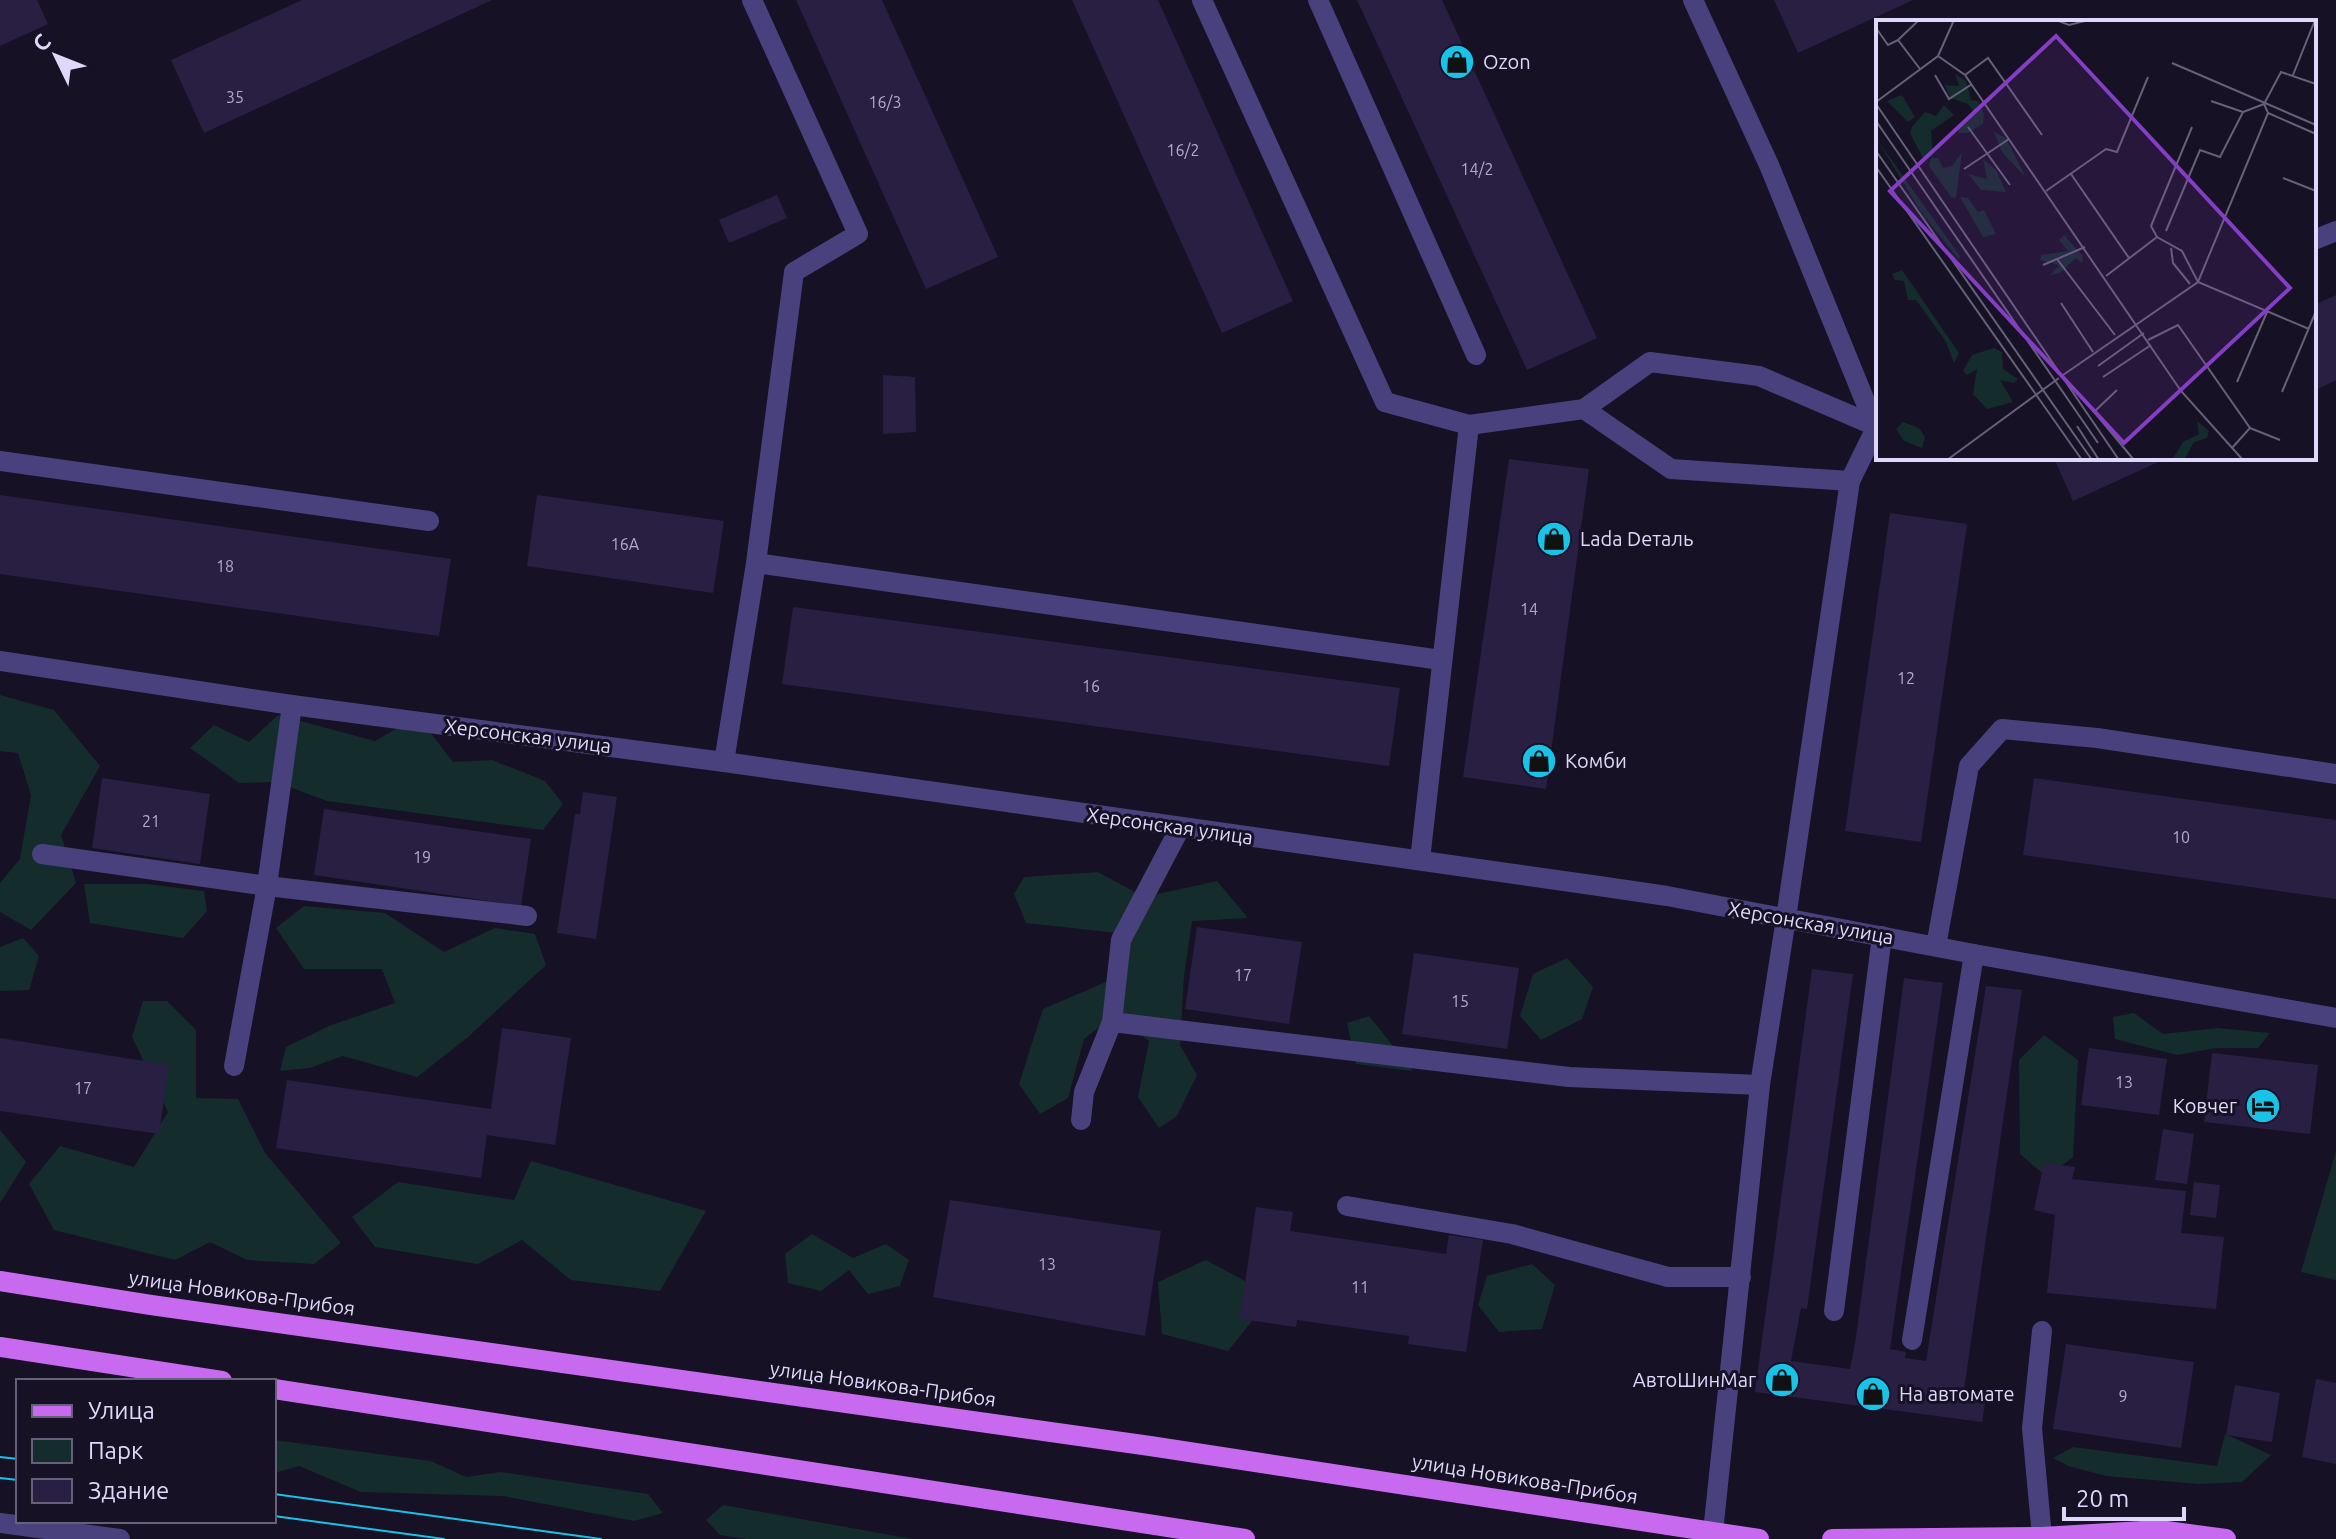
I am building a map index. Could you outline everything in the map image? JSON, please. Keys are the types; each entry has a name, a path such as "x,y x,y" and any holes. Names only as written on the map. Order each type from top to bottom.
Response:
{"main road":[{"name":"улица Новикова-Прибоя","path":"0,1281 1150,1446 1759,1539"},
{"path":"0,1347 209,1379"},
{"path":"276,1389 1245,1539"},
{"path":"1832,1539 2042,1537 2159,1530 2226,1539"}],"street":[{"path":"724,762 756,563 794,272 858,234 752,0"},
{"path":"1202,0 1385,402 1469,425 1584,409 1650,362 1759,376 1876,428"},
{"path":"1318,0 1476,355"},
{"path":"1693,0 1769,165 1876,426"},
{"path":"2316,239 2336,231"},
{"path":"1584,409 1671,469 1850,481"},
{"path":"1420,860 1469,425"},
{"path":"1713,1532 1760,1085 1850,481 1876,430"},
{"path":"0,461 429,521"},
{"path":"756,563 1441,660"},
{"name":"Херсонская улица","path":"0,661 292,705 724,762 1653,894 2336,1018"},
{"path":"234,1066 267,886 292,705"},
{"path":"1936,946 1969,766 2002,729 2097,738 2336,774"},
{"path":"1081,1120 1084,1092 1112,1022 1121,940 1180,828"},
{"path":"42,854 267,886 527,916"},
{"path":"1834,1311 1882,936"},
{"path":"1912,1340 1974,954"},
{"path":"1112,1022 1569,1077 1760,1085"},
{"path":"1347,1206 1512,1234 1668,1277 1741,1277"},
{"path":"2042,1331 2032,1428 2042,1537"},
{"path":"0,1523 120,1539"}],"green space":[{"path":"0,695 54,710 100,766 61,835 76,883 31,930 0,912 0,883 20,859 31,795 18,753 0,751"},
{"path":"278,715 375,741 401,726 429,731 453,762 492,760 545,781 563,804 543,830 327,801 276,782 239,783 190,748 214,725 249,742"},
{"path":"1098,872 1144,897 1217,881 1248,918 1192,921 1184,976 1180,1045 1197,1075 1177,1116 1159,1128 1138,1097 1149,1041 1115,1015 1084,1039 1068,1098 1040,1114 1019,1084 1043,1009 1120,976 1127,934 1026,923 1014,894 1024,877"},
{"path":"84,884 147,884 204,891 207,911 183,938 90,923"},
{"path":"304,906 385,913 444,952 495,928 535,934 546,965 467,1038 417,1077 343,1056 309,1068 280,1071 286,1047 329,1026 395,1003 382,969 304,969 276,928"},
{"path":"23,938 39,956 29,990 0,991 0,947"},
{"path":"1567,958 1593,987 1582,1019 1541,1040 1520,1016 1533,974"},
{"path":"143,1001 167,1001 196,1030 196,1098 238,1099 265,1153 341,1243 314,1264 247,1260 210,1242 175,1260 54,1230 29,1184 60,1146 134,1167 168,1112 132,1037"},
{"path":"2134,1013 2163,1034 2217,1028 2270,1033 2258,1048 2216,1048 2177,1055 2115,1039 2113,1017"},
{"path":"1369,1016 1413,1071 1356,1064 1347,1023"},
{"path":"2044,1035 2078,1060 2073,1157 2047,1177 2020,1154 2019,1060"},
{"path":"0,1130 26,1162 0,1203"},
{"path":"2336,1151 2336,1280 2301,1272"},
{"path":"531,1161 706,1211 660,1291 571,1280 522,1240 478,1264 375,1247 352,1217 398,1182 514,1200"},
{"path":"812,1234 853,1258 886,1244 909,1260 900,1286 868,1294 849,1270 821,1291 788,1283 785,1254"},
{"path":"1206,1260 1245,1281 1252,1321 1228,1351 1162,1334 1158,1282"},
{"path":"1532,1264 1555,1285 1542,1329 1499,1332 1478,1305 1487,1276"},
{"path":"2225,1434 2271,1455 2242,1482 2199,1484 2106,1476 2068,1466 2053,1458 2073,1447 2217,1466"},
{"path":"276,1440 431,1461 466,1477 501,1472 648,1494 663,1513 634,1521 503,1496 361,1492 299,1466 276,1472"},
{"path":"723,1505 913,1539 746,1539 720,1535 706,1520"}],"building":[{"path":"0,0 37,0 48,24 0,46"},
{"path":"302,0 492,0 204,133 171,60"},
{"path":"796,0 882,0 998,257 926,289"},
{"path":"1072,0 1158,0 1293,301 1222,333"},
{"path":"1357,0 1442,0 1597,338 1527,370"},
{"path":"1774,0 1913,0 1798,53"},
{"path":"777,195 787,218 729,243 719,220"},
{"path":"2336,295 2336,380 2316,390 2316,304"},
{"path":"883,375 915,377 916,432 883,434"},
{"path":"1509,459 1589,469 1546,789 1463,777"},
{"path":"2055,460 2163,460 2073,501"},
{"path":"0,495 451,559 439,636 0,574"},
{"path":"537,495 724,521 713,593 527,566"},
{"path":"1890,513 1967,524 1921,842 1845,831"},
{"path":"793,607 1400,688 1389,766 782,684"},
{"path":"102,778 210,794 200,864 92,848"},
{"path":"2034,778 2336,820 2336,899 2023,855"},
{"path":"583,792 617,797 596,939 557,933 575,814 580,814"},
{"path":"324,809 531,839 521,906 314,875"},
{"path":"1197,927 1302,942 1289,1024 1185,1009"},
{"path":"1414,953 1519,968 1507,1049 1402,1034"},
{"path":"1812,969 1853,974 1807,1309 1801,1308 1791,1361 1850,1369 1904,978 1943,983 1890,1349 1906,1352 1905,1358 1926,1361 1986,986 2022,990 1964,1390 1987,1391 1982,1422 1755,1392"},
{"path":"502,1028 571,1038 555,1145 487,1135 481,1178 276,1148 287,1080 491,1109"},
{"path":"0,1038 169,1065 159,1134 0,1111"},
{"path":"2089,1048 2167,1059 2159,1115 2081,1105"},
{"path":"2212,1053 2318,1065 2310,1134 2204,1122"},
{"path":"2163,1129 2194,1134 2187,1184 2155,1180"},
{"path":"2044,1163 2075,1167 2072,1179 2186,1191 2181,1233 2224,1237 2216,1309 2047,1293 2055,1215 2034,1210"},
{"path":"2194,1182 2220,1185 2216,1218 2190,1215"},
{"path":"950,1200 1161,1231 1145,1336 933,1297"},
{"path":"1256,1207 1293,1212 1290,1231 1446,1254 1449,1235 1483,1240 1466,1352 1408,1344 1409,1336 1297,1320 1296,1327 1240,1319"},
{"path":"2066,1344 2194,1362 2181,1448 2053,1429"},
{"path":"2316,1379 2336,1383 2336,1464 2302,1457"},
{"path":"2235,1385 2280,1393 2272,1442 2226,1435"}],"tram line":[{"path":"0,1457 16,1459"},
{"path":"0,1478 16,1480"},
{"path":"276,1494 601,1539"},
{"path":"276,1516 444,1539"}],"place":[{"name":"Ozon","path":"1457,62"},
{"name":"Lada Dеталь","path":"1554,539"},
{"name":"Комби","path":"1539,761"},
{"name":"Ковчег","path":"2263,1106"},
{"name":"АвтоШинМаг","path":"1782,1380"},
{"name":"На автомате","path":"1873,1394"}]}
